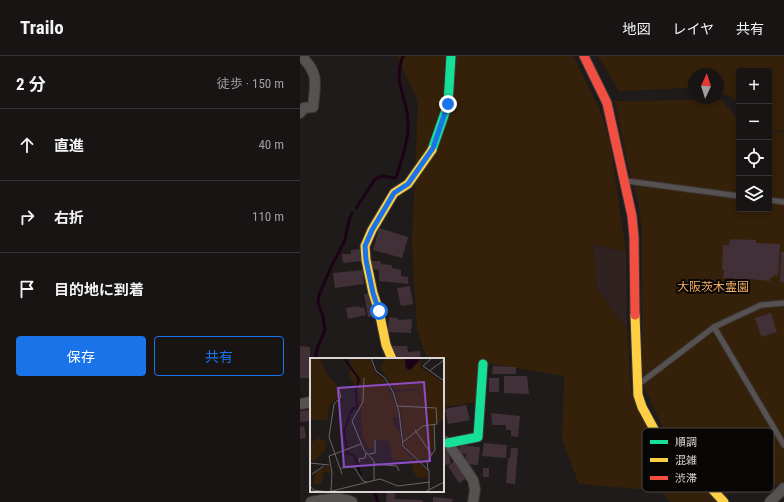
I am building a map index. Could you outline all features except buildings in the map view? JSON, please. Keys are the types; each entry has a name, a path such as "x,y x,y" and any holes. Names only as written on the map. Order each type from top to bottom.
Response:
{"street":[{"path":"300,113 304,108 313,107 316,79 313,71 301,56"},
{"path":"392,358 386,345 379,311 373,293 366,260 365,246 372,230 394,193 408,184 433,148 448,104 450,56"},
{"path":"584,56 607,103 632,216 634,237 637,386 642,407 653,428"},
{"path":"475,502 473,480 445,442 478,437 483,364"},
{"path":"300,404 310,402"},
{"path":"770,502 784,488"},
{"path":"715,492 724,502"},
{"path":"310,502 333,498 346,499 352,502"}],"lane":[{"path":"624,181 736,196"},
{"path":"772,200 784,202"},
{"path":"637,386 714,327 761,305 784,303"},
{"path":"714,327 774,428"},
{"path":"774,428 784,445"}],"shaded area":[{"path":"593,244 626,252 627,329 597,289"}],"green space":[{"path":"397,56 573,56 599,108 610,141 626,252 593,244 597,289 627,329 631,390 650,428 642,428 642,489 579,484 562,440 564,376 481,362 477,402 444,407 444,358 427,358 417,329 412,243 418,101"},
{"name":"大阪茨木霊園","path":"598,56 784,56 784,131 772,130 772,68 736,68 736,100 731,96 724,94 724,68 688,68 688,88 619,91"},
{"name":"大阪茨木霊園","path":"688,100 688,104 724,104 724,102 736,117 736,212 772,212 772,130 784,133 784,480 779,486 774,484 774,428 664,428 645,389 642,373 642,229 637,196 627,161 615,101"},
{"path":"662,492 707,492 719,502 671,502"},
{"name":"大阪茨木霊園","path":"724,492 734,492 727,495"}],"waterway":[{"path":"356,208 375,179 382,176 396,178 406,144 408,130 406,106 401,90 399,75 403,56"},
{"path":"315,358 318,346 325,330 323,316 318,303 319,295 345,240 352,213"},
{"path":"374,492 378,502"}],"traffic: fast":[{"path":"432,150 448,104 451,56"},
{"path":"448,443 478,437 483,364"}],"traffic: slow":[{"path":"392,358 386,345 379,311 373,293 366,260 365,246 372,230 394,193 408,184 432,150"},
{"path":"635,315 638,395 642,407 653,428"},
{"path":"715,492 724,502"}],"traffic: jam":[{"path":"584,56 607,103 632,216 634,237 635,315"}],"route":[{"path":"379,311 373,293 366,260 365,246 372,230 394,193 408,184 433,148 448,104"}]}
